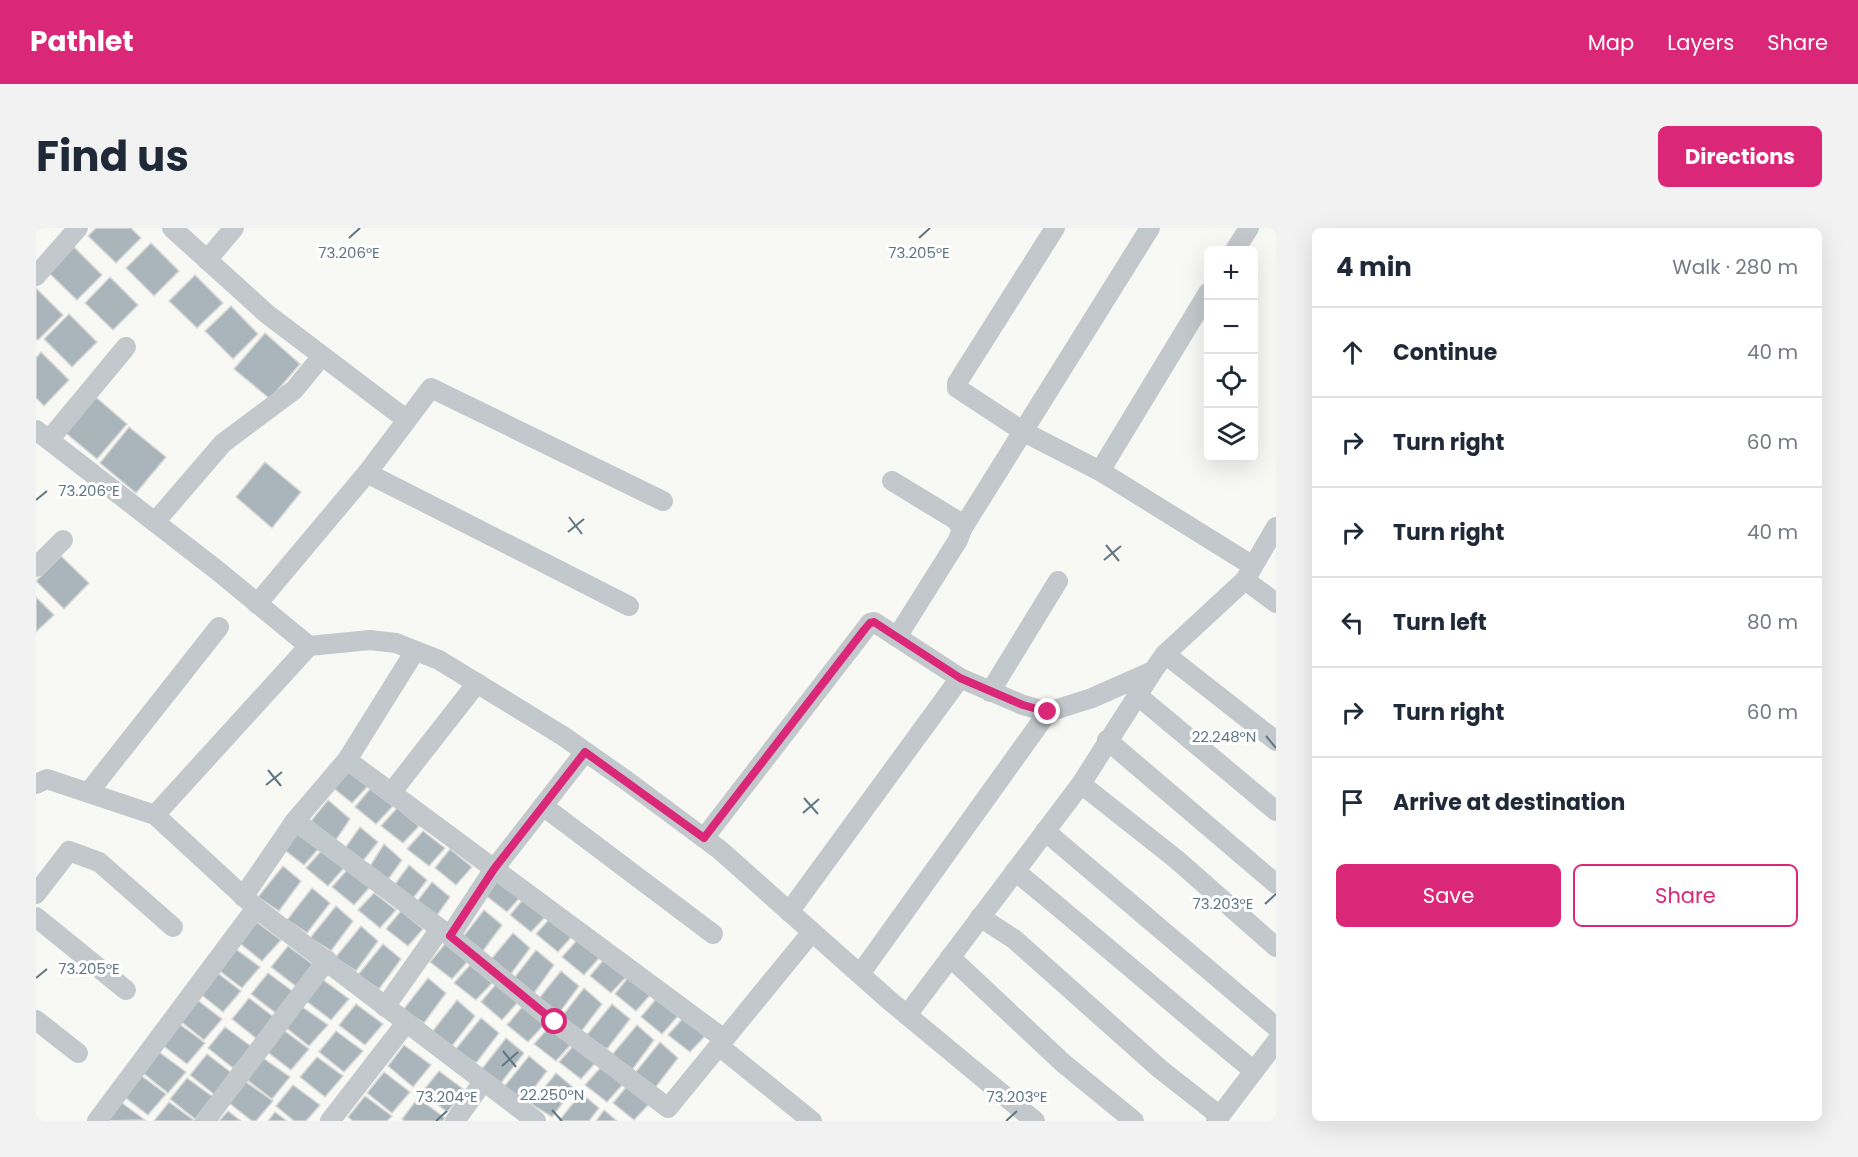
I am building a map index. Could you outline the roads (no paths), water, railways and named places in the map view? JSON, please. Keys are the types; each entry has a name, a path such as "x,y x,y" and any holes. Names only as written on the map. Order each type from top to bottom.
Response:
{"street":[{"path":"36,276 78,228"},
{"path":"172,228 267,314 407,420"},
{"path":"207,260 234,228"},
{"path":"1055,228 957,383 957,388 1024,432 1100,471 1249,573 1276,603"},
{"path":"897,637 1150,228"},
{"path":"1237,246 1248,228"},
{"path":"1100,471 1205,300"},
{"path":"126,347 43,435 309,646"},
{"path":"155,522 223,443 294,390 322,356"},
{"path":"257,604 368,473 431,388 663,501"},
{"path":"368,473 630,606"},
{"path":"892,481 956,520 962,529"},
{"path":"907,1015 1081,784 1107,740 1165,654 1249,573 1276,527"},
{"path":"36,567 63,540"},
{"path":"990,692 1058,581"},
{"path":"704,838 870,623 874,622 960,678 1023,705 1048,712 1092,698 1153,671"},
{"path":"88,793 219,627"},
{"path":"155,815 309,646 370,640 396,643 439,660 477,683 585,752 704,838 907,1015 1035,1121"},
{"path":"97,1121 250,902 296,821 347,760 415,651"},
{"path":"1165,654 1276,741"},
{"path":"789,912 960,678"},
{"path":"391,793 477,683"},
{"path":"1137,694 1276,811"},
{"path":"860,974 1048,712"},
{"path":"1107,740 1276,884"},
{"path":"385,1007 585,752"},
{"path":"347,760 722,1043 812,1121"},
{"path":"36,784 47,779 155,815 250,902 536,1121"},
{"path":"1081,784 1176,859 1276,947"},
{"path":"543,806 713,934"},
{"path":"296,821 445,933 555,1022 663,1117 812,932"},
{"path":"1045,831 1276,1027"},
{"path":"36,894 69,851 99,862 173,927"},
{"path":"1015,871 1108,946 1177,1008 1254,1071"},
{"path":"36,917 126,990"},
{"path":"980,917 1014,939 1218,1119 1276,1042"},
{"path":"950,957 1063,1063 1134,1121"},
{"path":"205,1121 327,960"},
{"path":"36,1020 78,1053"},
{"path":"330,1121 406,1023"},
{"path":"455,1121 483,1082"}]}
